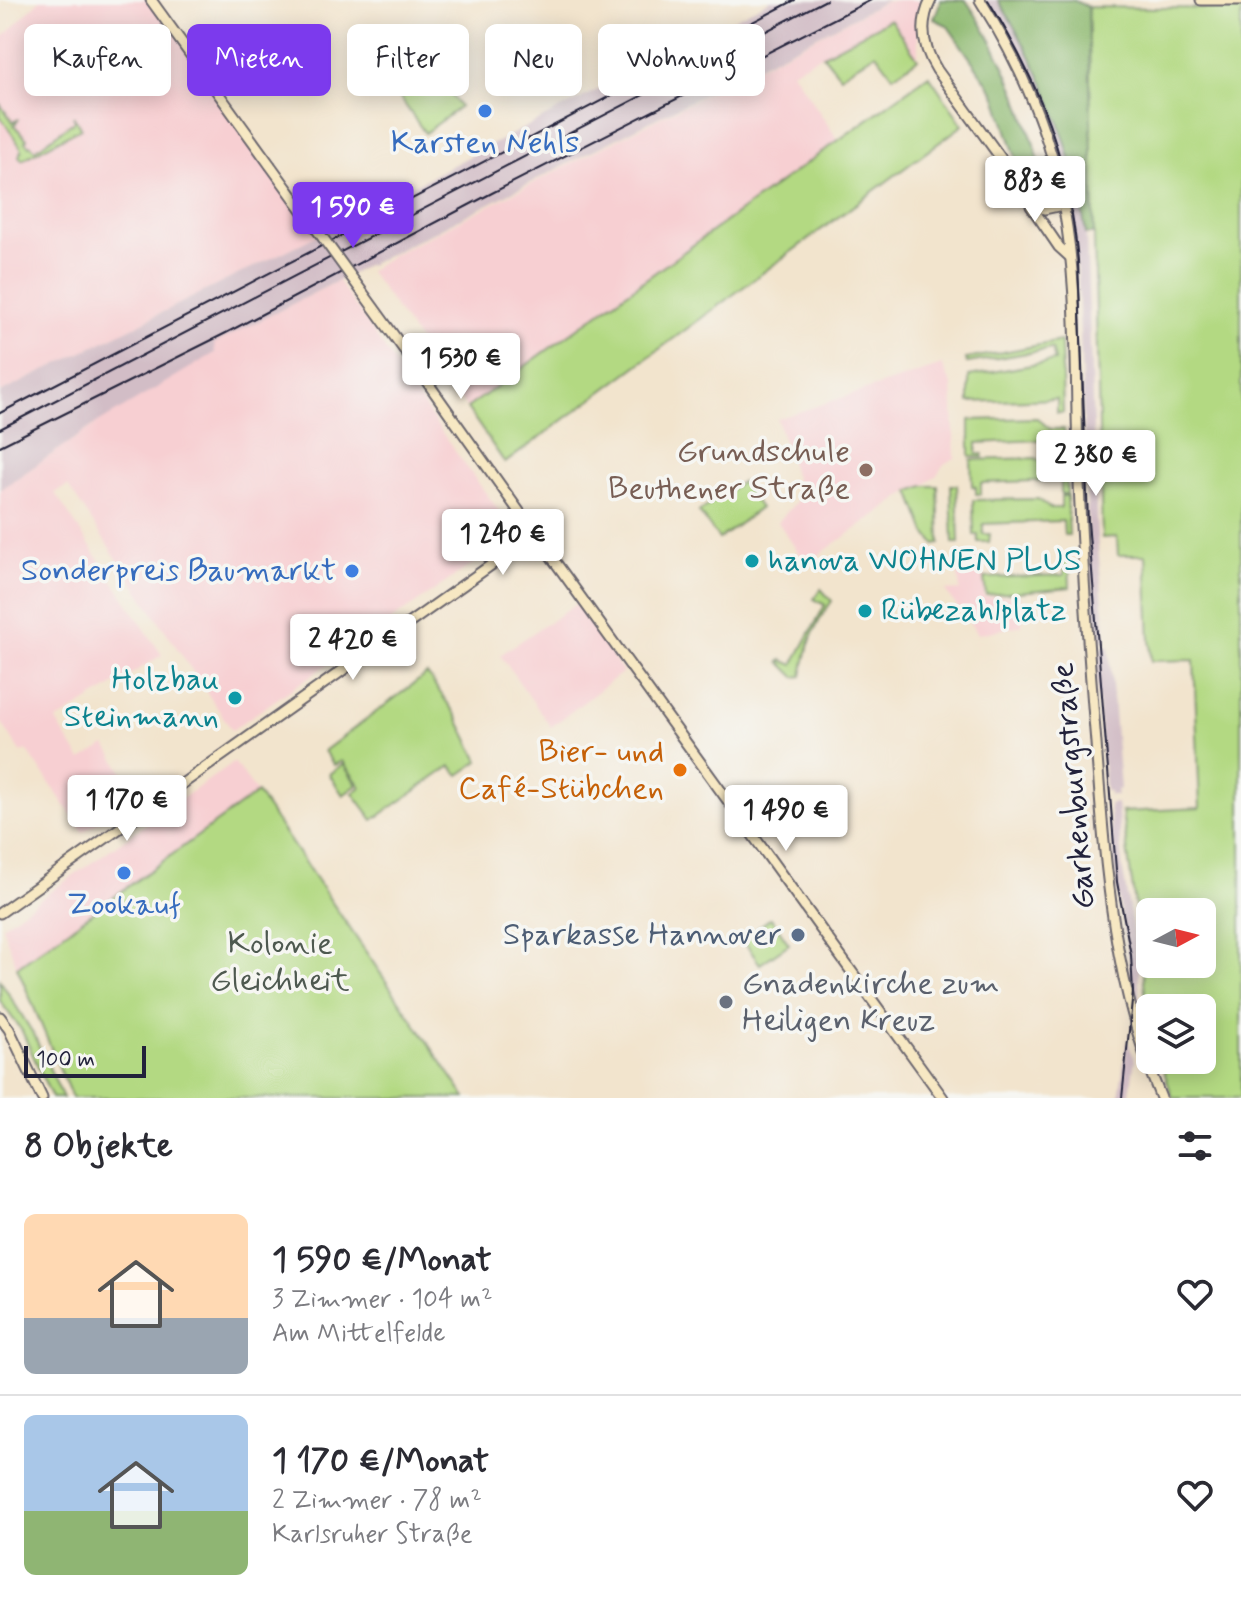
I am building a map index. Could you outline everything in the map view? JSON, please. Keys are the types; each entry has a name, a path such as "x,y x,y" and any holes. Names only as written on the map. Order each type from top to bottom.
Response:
{"street":[{"path":"151,0 943,1098"},
{"path":"931,0 924,25 929,58 1039,208 1063,205"},
{"name":"Garkenburgstraße","path":"980,0 1031,96 1046,136 1063,205 1070,257 1081,548 1105,865 1121,971 1161,1098"},
{"path":"1201,0 1241,0"},
{"path":"1026,193 1043,197 1061,193"},
{"path":"1026,193 1032,208 1053,239 1070,257"},
{"path":"0,913 535,534"},
{"path":"0,1017 14,1037 42,1098"}],"shaded area":[{"path":"40,0 151,0 168,24 24,24 24,96 171,96 171,28 187,50 187,96 220,96 320,234 0,393 0,40"},
{"path":"771,0 888,0 765,63 765,24 725,24"},
{"path":"922,0 918,15 918,59 889,19 792,71 838,140 467,408 369,271 391,256 702,96 765,96 765,64 885,2"},
{"path":"985,0 998,0 1038,68 1062,127 1079,191 1086,234 1097,535 1106,640 1097,641 1088,535 1078,280 1072,216 1064,176 1039,98 1014,47"},
{"path":"598,90 598,96 700,96 214,344 215,353 93,426 0,490 0,393 320,234"},
{"path":"338,281 516,534 232,730 68,486 55,493 162,655 56,721 81,760 106,745 138,796 83,832 27,750 21,753 0,720 0,490 213,344"},
{"name":"Grundschule Beuthener Straße","path":"942,365 952,385 955,458 944,464 936,476 923,486 910,491 806,564 778,522 796,502 797,484 777,419"},
{"path":"983,561 984,597 1021,596 1022,625 978,634 945,591 960,590 956,562"},
{"path":"576,604 623,672 551,727 500,655"},
{"path":"1109,646 1120,789 1116,790 1117,795 1109,795 1109,791 1105,791 1094,648"},
{"path":"234,762 257,793 17,967 2,926"},
{"path":"1117,803 1122,865 1136,952 1136,978 1139,978 1136,1002 1116,885 1109,804"},
{"path":"1127,1040 1135,1060 1129,1098 1119,1098"}],"green space":[{"path":"941,0 966,0 993,44 1024,115 1047,189 1044,191 1034,191 1020,170 995,94 947,25 934,19"},
{"path":"998,0 1073,0 1088,7 1094,234 1086,234 1074,171 1044,84"},
{"path":"1088,7 1241,9 1241,1098 1173,1098 1165,1074 1216,1074 1216,994 1145,994 1144,978 1216,978 1216,898 1136,898 1136,912 1122,812 1200,808 1194,660 1151,661 1146,555 1118,555 1117,537 1102,538"},
{"path":"890,19 918,59 893,76 876,53 840,76 823,55"},
{"path":"929,75 963,125 505,463 467,408"},
{"path":"399,96 452,96 460,107 425,133"},
{"path":"0,104 13,122 19,119 14,125 35,150 75,121 73,116 81,128 22,160 19,156 22,149 0,116"},
{"path":"1061,341 1063,413 1057,413 1057,399 969,402 969,376 1055,361 1052,349 967,363 966,359"},
{"path":"1037,418 1050,429 1064,429 1065,453 1056,454 1055,451 1060,450 1060,439 977,443 977,454 983,454 983,457 970,457 970,420"},
{"path":"1036,458 1047,469 1066,468 1067,494 1061,494 1061,480 981,483 981,494 976,494 976,487 972,486 971,460"},
{"path":"741,482 760,508 719,539 699,512"},
{"path":"951,485 957,485 959,543 953,543"},
{"path":"924,486 938,486 940,543 935,544 926,533 910,491"},
{"path":"1061,496 1067,496 1069,535 1064,535 1063,521 983,524 983,534 990,534 989,542 978,542 978,535 974,535 973,500 1038,499 1050,508 1061,508"},
{"path":"1064,558 1069,558 1070,587 986,595 984,578 1064,575"},
{"path":"821,589 832,601 812,637 802,676 795,677 780,662 793,665 825,605 814,599"},
{"path":"427,674 456,715 479,761 459,775 451,766 373,820 353,793 361,787 342,761 334,765 324,751"},
{"path":"343,764 357,785 343,795 329,774"},
{"name":"Kolonie Gleichheit","path":"257,793 466,1098 72,1098 17,967"},
{"path":"771,918 789,944 760,964 742,939"},
{"path":"0,980 34,1035 63,1098 52,1098 22,1031 0,1001"}],"tram line":[{"path":"988,0 1023,63 1050,124 1067,189 1078,260 1088,521 1117,882 1131,955 1133,992 1122,1098"}],"railway":[{"path":"0,413 795,0"},
{"path":"0,429 826,0"},
{"path":"0,446 226,333 871,0"}],"place":[{"name":"Karsten Nehls","path":"485,111"},
{"name":"Grundschule Beuthener Straße","path":"866,470"},
{"name":"hanova WOHNEN PLUS","path":"752,561"},
{"name":"Sonderpreis Baumarkt","path":"352,571"},
{"name":"Rübezahlplatz","path":"865,611"},
{"name":"Holzbau Steinmann","path":"235,698"},
{"name":"Bier- und Café-Stübchen","path":"680,770"},
{"name":"Zookauf","path":"124,873"},
{"name":"Sparkasse Hannover","path":"798,935"},
{"name":"Gnadenkirche zum Heiligen Kreuz","path":"726,1002"}]}
